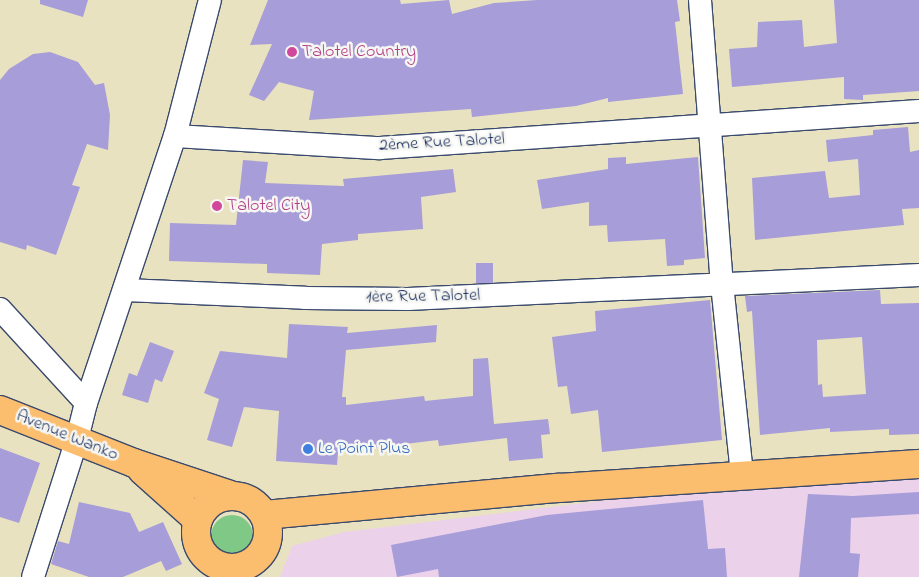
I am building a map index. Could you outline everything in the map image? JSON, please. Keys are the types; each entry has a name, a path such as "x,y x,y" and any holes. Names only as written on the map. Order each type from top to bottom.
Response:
{"highway":[{"name":"Avenue Wanko","path":"0,410 134,463 230,495"},
{"name":"Avenue Wanko","path":"134,463 198,520"},
{"path":"265,515 558,488 742,474 919,464"},
{"path":"252,577 262,552 268,534 265,515 256,504 244,497 230,495 216,499 205,508 198,520 197,539 207,567 216,564 236,567 254,561 262,552"}],"street":[{"path":"33,577 77,439 86,403 175,136 210,0"},
{"path":"700,0 722,284 742,474"},
{"name":"2ème Rue Talotel","path":"175,136 380,148 919,111"},
{"name":"1ère Rue Talotel","path":"125,290 408,299 919,275"},
{"path":"0,309 86,403"}],"shaded area":[{"path":"919,477 919,577 280,577 292,546 344,532 699,489"}],"green space":[{"path":"232,515 247,521 253,536 247,551 232,557 217,551 211,536 217,521"}],"building":[{"path":"40,0 88,0 83,17 40,4"},
{"path":"268,0 400,0 401,4 449,0 452,14 494,3 537,0 677,0 680,21 675,22 683,94 608,102 608,98 576,106 472,117 471,109 309,120 314,91 279,82 264,101 249,95 272,44 250,45"},
{"path":"834,0 919,0 919,91 863,95 863,100 844,99 844,77 732,87 729,49 757,47 758,22 802,20 804,47 837,43"},
{"path":"50,52 78,62 95,85 104,83 110,115 108,150 87,144 72,185 80,187 56,255 27,245 26,250 0,242 0,80 9,69 33,54"},
{"path":"908,127 910,152 919,150 919,208 902,209 904,225 755,240 752,178 825,171 829,198 860,195 858,159 828,162 826,140 873,135 873,130"},
{"path":"626,157 626,164 698,157 705,258 684,260 684,265 667,266 665,239 608,242 607,225 589,226 589,202 542,209 537,180 608,169 608,158"},
{"path":"243,160 268,162 265,183 344,186 343,179 453,169 456,192 421,197 423,229 358,234 358,240 322,244 320,275 267,273 267,264 169,261 170,223 236,225"},
{"path":"476,263 493,263 493,283 476,283"},
{"path":"880,290 881,304 919,303 919,434 889,435 889,429 830,432 830,428 760,435 752,311 747,312 745,296","holes":["862,337 866,394 823,397 822,384 818,385 817,340"]},
{"path":"710,300 722,440 602,452 598,410 571,414 567,386 558,387 552,337 596,331 595,311"},
{"path":"289,324 348,327 347,333 437,325 436,342 346,350 342,397 346,397 346,405 424,396 425,401 473,396 473,359 488,358 494,424 548,419 550,434 541,435 543,458 509,461 507,438 439,446 438,440 338,452 337,465 276,461 279,411 244,407 232,447 207,440 219,399 204,393 220,351 287,358"},
{"path":"150,342 174,351 162,382 155,379 148,403 122,395 129,373 137,376"},
{"path":"0,448 40,463 19,523 0,517"},
{"path":"919,492 919,514 851,518 850,553 860,554 858,577 799,577 808,494 853,496"},
{"path":"703,500 708,549 725,548 727,577 439,577 438,569 397,577 391,545 547,515"},
{"path":"79,502 130,513 139,532 163,522 182,564 166,571 161,561 123,577 89,577 51,564 58,541 69,544"}],"place":[{"name":"Talotel Country","path":"292,52"},
{"name":"Talotel City","path":"217,206"},
{"name":"Le Point Plus","path":"308,449"}]}
